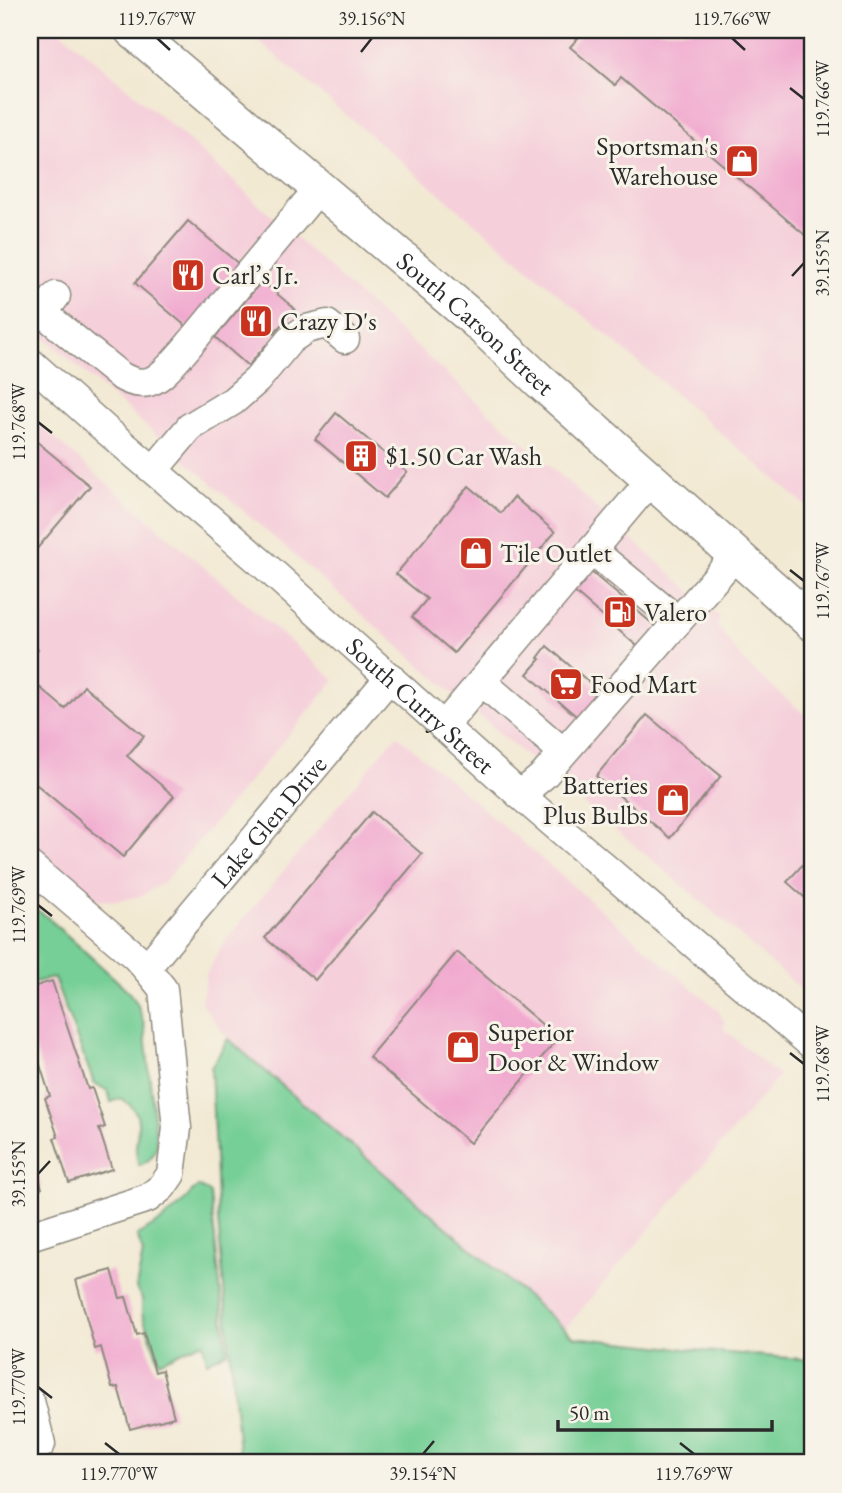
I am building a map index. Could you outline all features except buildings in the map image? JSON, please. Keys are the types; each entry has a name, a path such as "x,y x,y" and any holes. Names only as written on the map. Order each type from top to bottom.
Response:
{"main road":[{"name":"South Carson Street","path":"132,30 475,320 541,383 812,623"}],"street":[{"path":"56,296 43,313 128,381 139,384 150,381 161,376 184,351 319,188"},
{"path":"154,470 190,427 233,401 257,380 290,340 306,329 327,324 345,339"},
{"name":"South Curry Street","path":"30,362 104,429 210,517 520,795 812,1045"},
{"path":"443,727 650,481"},
{"path":"592,550 678,621"},
{"path":"520,795 544,775 735,556"},
{"name":"Lake Glen Drive","path":"146,968 390,677"},
{"path":"482,682 563,752"},
{"path":"30,866 135,956 163,989 177,1128 171,1174 162,1187 148,1198 30,1236"},
{"path":"30,1401 41,1444"}],"shaded area":[{"path":"30,30 59,30 179,132 721,618 716,624 745,663 812,721 812,999 674,878 442,684 30,325"},
{"path":"245,30 812,30 812,511 501,245"},
{"path":"30,417 335,680 164,882 141,896 115,901 87,898 30,849"},
{"path":"397,735 718,1010 724,1021 724,1029 779,1076 565,1329 228,1039 201,1003 207,973 223,944"}],"green space":[{"path":"30,905 47,917 126,989 137,1003 144,1024 157,1146 150,1158 142,1164 139,1165 136,1155 136,1113 120,1098 111,1102 108,1091 94,1083 54,978 30,983"},
{"path":"228,1039 574,1337 812,1360 812,1463 240,1463 218,1221 211,1068"},
{"path":"198,1186 210,1193 227,1352 207,1362 203,1342 159,1362 142,1314 142,1299 136,1288 143,1253 137,1235 160,1222"}],"place":[{"name":"Sportsman's Warehouse","path":"742,161"},
{"name":"Carl’s Jr.","path":"188,275"},
{"name":"Crazy D's","path":"256,321"},
{"name":"$1.50 Car Wash","path":"361,456"},
{"name":"Tile Outlet","path":"476,553"},
{"name":"Valero","path":"620,612"},
{"name":"Food Mart","path":"566,684"},
{"name":"Batteries Plus Bulbs","path":"673,800"},
{"name":"Superior Door & Window","path":"463,1047"}]}
